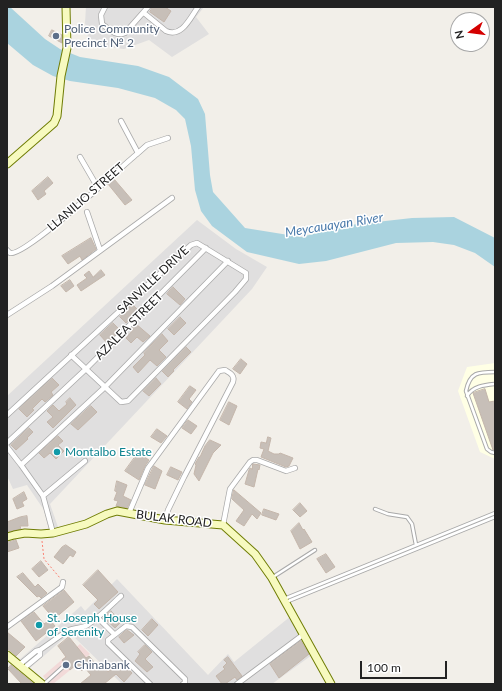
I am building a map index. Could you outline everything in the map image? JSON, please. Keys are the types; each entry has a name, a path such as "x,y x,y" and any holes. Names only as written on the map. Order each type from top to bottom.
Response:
{"street":[{"path":"7,164 54,123 57,116 61,76 67,48 66,7"},
{"path":"105,7 101,15 102,24 117,35 125,33 148,7"},
{"path":"144,13 170,33 182,30 198,7"},
{"path":"121,122 138,153"},
{"name":"LLANILIO STREET","path":"7,250 10,254 14,254 30,244 75,209 147,146 168,138"},
{"path":"80,157 98,188"},
{"path":"7,315 52,286 172,198"},
{"path":"87,212 100,250"},
{"name":"SANVILLE DRIVE","path":"7,415 191,245 197,243 246,273 246,279 235,292 128,401 121,402 105,387"},
{"name":"AZALEA STREET","path":"7,443 86,369 206,248"},
{"path":"21,464 105,387 228,261"},
{"path":"71,355 105,387"},
{"path":"129,513 148,468 219,371 225,370 232,375 234,379 233,382 184,477 168,510 165,520"},
{"path":"7,447 21,464 43,496 53,532"},
{"path":"223,525 228,493 250,462 256,460 286,471 295,468"},
{"path":"43,496 85,461"},
{"name":"BULAK ROAD","path":"7,537 14,535 53,532 86,524 107,514 118,511 165,520 223,525 255,554 272,578 331,684"},
{"path":"7,627 62,586 63,582"},
{"path":"21,667 36,651 40,650 72,628 85,627 121,596"},
{"path":"98,617 114,634"},
{"path":"150,684 109,646 108,640 126,626 132,627 185,679 183,684"},
{"path":"237,684 304,634"},
{"path":"7,655 43,684"}],"lane":[{"path":"495,372 481,372 474,374 467,387 467,396 487,448 491,452 495,453"},
{"path":"467,396 469,392 477,387 495,384"},
{"path":"375,509 388,514 407,517 412,524 416,545"},
{"path":"284,600 495,513"},
{"path":"284,600 495,517"},
{"path":"272,578 315,550"},
{"path":"43,684 64,666"}],"path":[{"path":"41,534 44,559 63,582"}],"shaded area":[{"path":"86,7 204,7 196,17 209,34 172,57 149,40 124,49 99,46 88,37 85,23"},
{"path":"197,220 236,249 267,267 252,289 50,504 58,527 49,529 44,510 27,485 13,489 7,476 7,396"},
{"path":"495,363 495,459 480,452 458,391 467,367"},
{"path":"117,579 208,675 228,654 234,662 291,616 312,655 272,684 122,684 70,633 30,668 19,660 81,606 85,611"},
{"name":"Chinabank","path":"80,644 90,654 53,684 49,684 43,676"}],"water":[{"path":"7,7 10,7 45,39 60,49 80,57 138,66 169,77 198,99 205,114 210,175 213,192 245,228 301,237 350,225 412,218 454,217 495,238 495,267 475,253 454,245 433,242 396,243 326,261 299,264 247,252 212,226 201,211 195,190 191,146 185,119 176,110 155,98 118,88 70,81 53,76 33,65 7,43"}],"building":[{"path":"153,7 165,7 171,11 164,22 150,12"},
{"path":"52,30 62,35 62,43 49,36"},
{"path":"48,177 53,183 44,191 46,194 38,200 32,191"},
{"path":"114,179 132,200 125,205 108,184"},
{"path":"91,238 96,249 82,260 80,256 68,264 62,256"},
{"path":"101,270 105,275 81,291 77,285 87,278 84,275 89,271 93,277"},
{"path":"70,280 74,286 66,292 61,286"},
{"path":"173,287 185,299 180,305 167,294"},
{"path":"132,304 139,311 126,323 120,317"},
{"path":"180,317 186,323 174,335 168,329"},
{"path":"113,323 120,330 107,343 100,335"},
{"path":"136,324 150,336 143,342 137,337 131,343 126,338"},
{"path":"162,334 168,341 159,350 166,357 157,366 150,360 138,373 133,367"},
{"path":"186,347 191,352 168,377 162,371"},
{"path":"241,359 247,364 240,374 233,369"},
{"path":"52,378 59,385 51,392 53,395 45,402 42,399 32,409 34,410 27,417 19,409"},
{"path":"156,378 161,384 149,396 143,391"},
{"path":"190,386 196,390 189,399 192,402 187,409 178,402"},
{"path":"485,389 489,402 495,401 495,450 493,450 473,393"},
{"path":"70,398 76,405 53,428 47,422 53,417 47,411 53,405 59,411 67,404 66,402"},
{"path":"229,402 237,406 229,425 220,420"},
{"path":"91,406 97,412 78,430 71,424"},
{"path":"188,420 197,426 191,434 182,428"},
{"path":"29,428 33,432 16,450 11,445"},
{"path":"157,429 167,436 161,443 151,437"},
{"path":"58,436 63,441 58,445 64,451 56,459 50,453 44,458 39,453"},
{"path":"268,437 271,438 268,451 274,454 280,453 293,458 289,466 286,467 261,457 264,449 260,448 261,442 266,443"},
{"path":"210,440 221,445 213,453 199,481 194,474 195,464"},
{"path":"138,453 149,460 139,480 125,471"},
{"path":"253,464 260,465 254,487 245,484 249,470 250,468 252,469"},
{"path":"154,466 162,471 155,489 145,485"},
{"path":"171,467 182,472 178,480 167,475"},
{"path":"117,481 127,485 123,496 131,500 127,508 116,506 118,501 114,500 117,492 115,491"},
{"path":"234,490 261,513 257,519 252,514 244,526 236,521 244,510 232,499"},
{"path":"24,492 27,499 22,502 24,506 17,509 13,499"},
{"path":"300,503 307,511 300,517 293,510"},
{"path":"264,509 279,514 276,520 262,515"},
{"path":"27,516 28,526 20,526 21,529 7,532 7,522"},
{"path":"299,523 312,542 300,549 291,531"},
{"path":"16,540 19,548 7,552 7,543"},
{"path":"66,545 76,552 73,557 70,555 63,564 54,557 62,547"},
{"path":"326,554 335,567 326,573 317,559"},
{"path":"41,561 48,570 39,577 32,569"},
{"path":"98,570 118,592 99,609 94,604 98,600 83,585"},
{"path":"23,573 35,587 38,584 47,593 41,598 39,596 37,597 17,577"},
{"path":"64,590 74,602 54,619 43,606"},
{"path":"111,611 121,622 115,628 104,618"},
{"name":"St. Joseph House of Serenity","path":"34,612 44,624 50,620 55,626 36,641 21,621"},
{"path":"152,619 158,625 148,636 142,630"},
{"path":"127,630 134,635 124,643 119,637"},
{"path":"7,632 25,647 16,656 7,648"},
{"path":"69,637 86,658 89,656 99,668 103,665 108,672 117,662 120,665 122,663 132,673 124,682 116,674 104,684 80,684 91,675 85,668 82,671 77,664 70,670 62,660 66,657 58,646"},
{"path":"301,641 309,654 279,678 270,664"},
{"path":"145,645 152,652 145,659 153,667 147,672 135,661 140,654 138,652"},
{"path":"228,657 242,676 237,680 235,677 225,684 222,684 216,676 225,669 223,667 227,663 224,660"},
{"path":"11,665 34,684 22,684 8,669"}],"place":[{"name":"Police Community Precinct № 2","path":"56,36"},
{"name":"Montalbo Estate","path":"57,452"},
{"name":"St. Joseph House of Serenity","path":"39,625"},
{"name":"Chinabank","path":"66,665"}],"water label":[{"name":"Meycauayan River","path":"334,225"}]}
